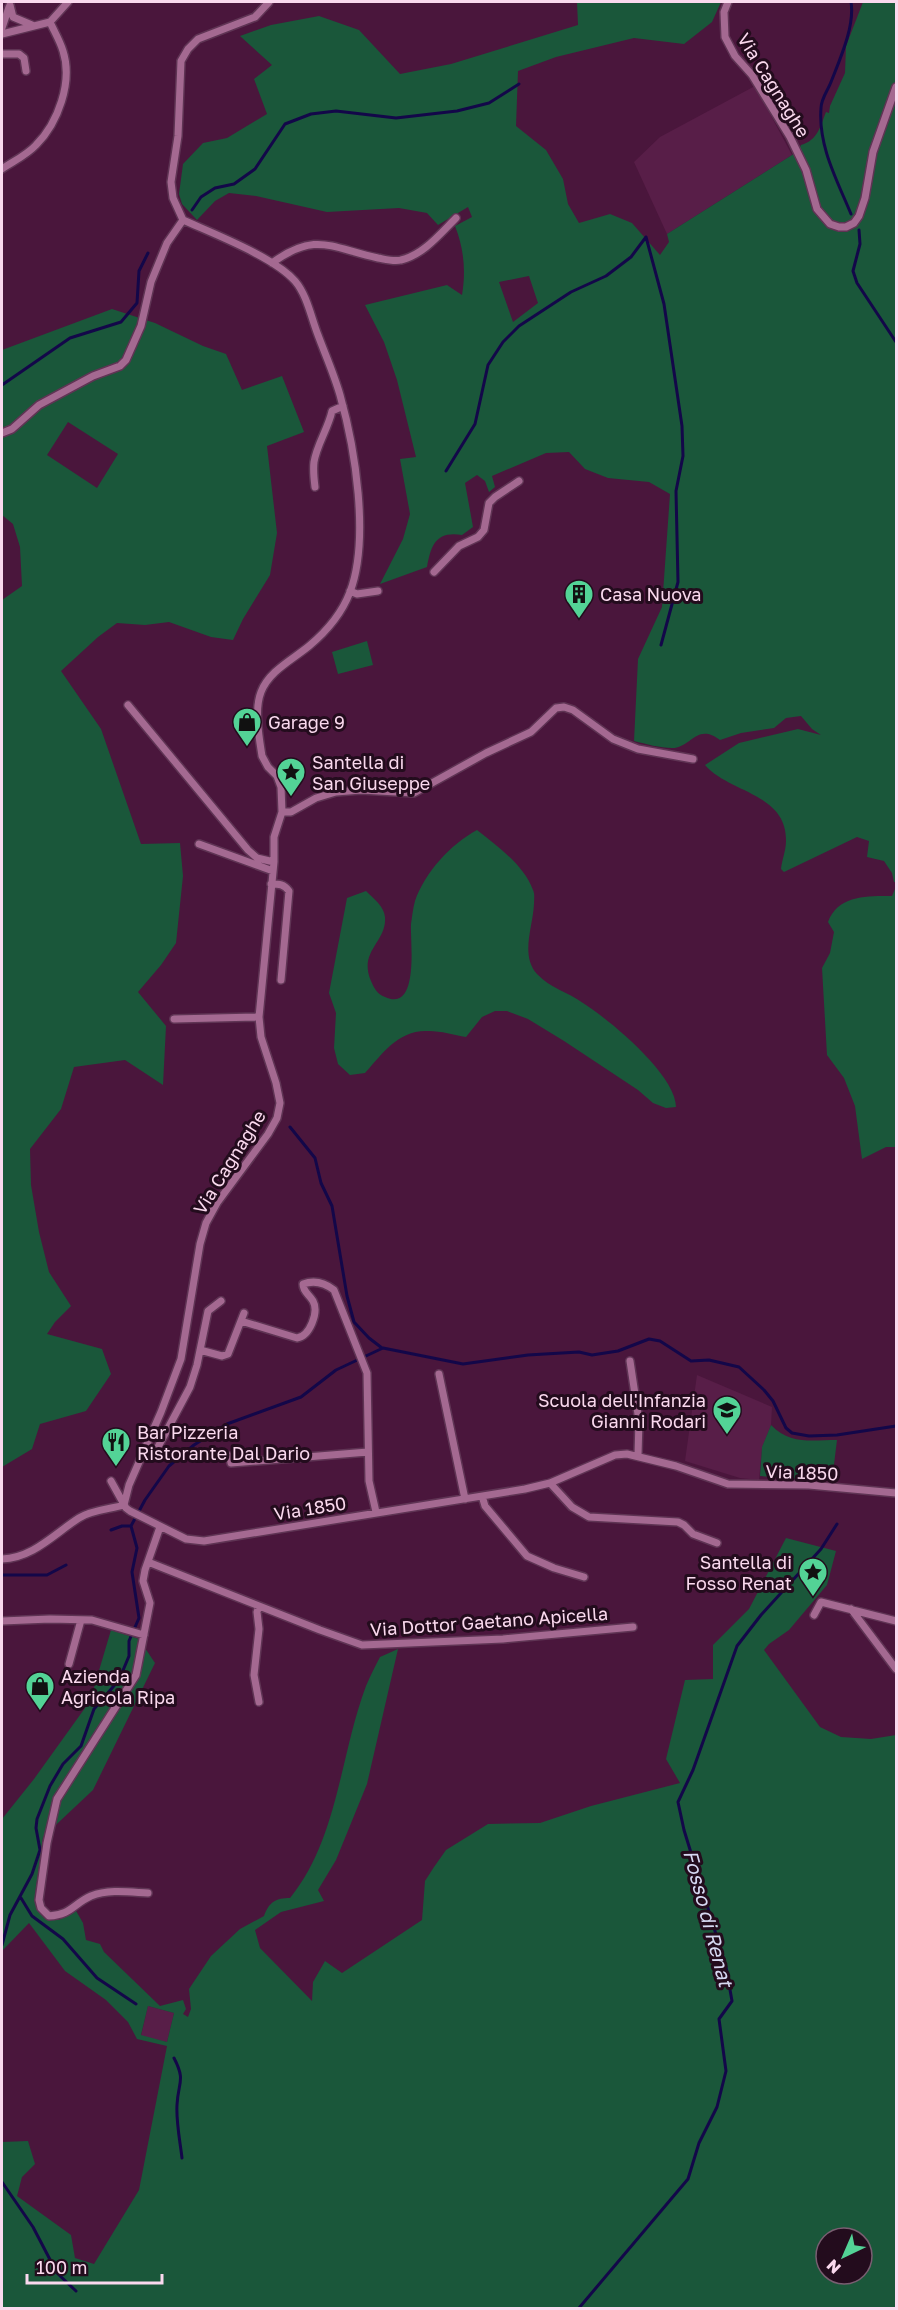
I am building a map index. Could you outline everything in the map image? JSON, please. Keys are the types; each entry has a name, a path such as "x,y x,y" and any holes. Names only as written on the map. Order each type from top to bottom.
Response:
{"street":[{"path":"2,34 50,22 68,2"},
{"path":"2,433 12,429 39,405 93,376 120,366 126,360 141,326 151,282 167,243 183,220 173,198 171,182 178,136 181,61 198,39 255,17 269,2"},
{"name":"Via Cagnaghe","path":"728,2 724,12 725,37 735,56 752,75 790,137 806,170 818,209 831,224 846,227 854,223 859,216 873,152 897,87"},
{"path":"10,3 13,16 32,25"},
{"path":"2,28 10,3"},
{"path":"2,169 36,146 52,123 64,93 66,75 64,52 50,22"},
{"path":"2,54 19,54 24,58 26,71"},
{"path":"272,262 285,253 308,244 325,243 369,256 399,261 433,242 456,218"},
{"name":"Via Cagnaghe","path":"124,1505 129,1485 146,1450 181,1359 200,1244 206,1223 217,1203 268,1134 277,1118 280,1103 261,1037 259,1017 274,862 274,837 282,812 280,783 262,756 260,694 274,673 310,645 332,624 350,591 358,550 359,513 350,436 343,406 305,298 295,282 272,262 183,220"},
{"path":"315,487 314,464 317,452 332,411 343,406"},
{"path":"434,572 459,546 478,537 484,530 489,503 519,481"},
{"path":"350,591 357,594 378,591"},
{"path":"128,705 248,850 257,858 274,862"},
{"path":"282,812 291,812 316,798 336,792 362,790 414,793 486,753 531,732 556,708 564,707 573,710 613,739 638,749 693,759"},
{"path":"199,844 273,871"},
{"path":"271,884 286,886 289,891 281,980"},
{"path":"174,1019 259,1017"},
{"path":"241,1321 297,1338 304,1337 315,1311 314,1302 302,1286 307,1282 327,1284 334,1290 366,1369 369,1481 376,1512"},
{"name":"Via Cagnaghe","path":"146,1450 153,1452 158,1447 190,1387 208,1311 221,1301"},
{"path":"200,1350 222,1356 228,1354 244,1313"},
{"path":"630,1361 639,1421 638,1455"},
{"path":"439,1374 465,1499"},
{"path":"208,1457 230,1456 231,1462 368,1452"},
{"name":"Via 1850","path":"111,1481 124,1505 130,1511 186,1539 204,1541 525,1489 550,1483 615,1455 638,1455 728,1484 809,1485 897,1493"},
{"path":"550,1483 572,1507 589,1517 678,1522 693,1534 717,1543"},
{"path":"482,1496 485,1506 527,1556 554,1568 584,1577"},
{"path":"2,1559 13,1559 42,1545 82,1516 124,1505"},
{"path":"148,1893 114,1891 101,1893 88,1897 62,1916 49,1916 40,1908 39,1900 55,1806 136,1675 150,1603 143,1581 160,1527"},
{"name":"Via Dottor Gaetano Apicella","path":"148,1562 362,1645 503,1639 633,1627"},
{"path":"814,1615 821,1602 897,1621"},
{"path":"259,1606 257,1612 260,1629 254,1675 259,1702"},
{"path":"851,1609 897,1669"},
{"path":"2,1621 81,1620 103,1623 144,1635"},
{"path":"69,1664 81,1620"}],"shaded area":[{"path":"755,86 792,155 667,234 634,162 660,137"},
{"name":"Scuola dell'Infanzia Gianni Rodari","path":"697,1375 772,1407 771,1425 762,1448 759,1480 740,1478 685,1461"},
{"path":"148,2006 174,2013 167,2042 141,2036"}],"green space":[{"path":"577,2 721,2 712,22 684,44 634,38 556,57 518,71 516,126 546,150 563,179 568,204 579,223 610,214 632,223 660,255 669,242 667,234 792,155 801,145 815,136 826,112 829,113 845,73 846,46 863,2 896,2 896,882 884,861 867,857 869,841 857,837 784,872 781,869 786,841 784,825 777,813 755,795 728,782 705,765 739,743 798,729 821,735 812,729 801,716 786,718 774,728 741,733 720,740 712,735 700,735 679,747 658,747 634,741 638,659 662,607 670,494 649,482 608,478 585,469 569,452 546,453 492,476 495,487 489,492 485,481 477,475 465,483 473,527 462,535 446,535 436,541 430,552 427,567 380,584 403,539 410,514 400,459 416,457 397,380 384,342 365,305 447,285 462,295 463,260 455,226 472,217 468,207 438,225 427,213 399,208 327,212 256,196 229,193 215,201 197,220 182,204 179,194 183,164 203,143 227,138 267,114 254,79 272,65 240,36 271,25 319,16 359,30 400,74 451,64 578,25","holes":["529,276 538,303 513,322 499,282"]},
{"path":"112,309 155,323 203,346 226,354 242,390 282,376 304,432 267,446 277,533 270,575 233,640 211,637 169,622 145,625 117,623 61,671 101,729 141,844 180,843 183,876 176,943 138,992 166,1026 163,1085 125,1060 74,1067 61,1109 30,1149 31,1185 49,1272 71,1306 47,1334 102,1349 111,1374 86,1411 40,1424 32,1449 2,1467 2,600 22,586 20,547 13,524 2,515 2,350","holes":["68,422 118,454 97,488 47,455"]},
{"path":"367,641 373,665 338,674 332,652"},
{"path":"477,830 517,864 533,890 534,904 528,950 532,966 537,974 595,1011 640,1049 665,1080 673,1094 676,1107 666,1108 653,1103 638,1090 564,1041 528,1019 507,1011 495,1011 482,1017 466,1037 434,1031 418,1031 409,1034 385,1050 365,1073 350,1075 338,1064 334,1048 336,1013 329,993 347,898 366,891 383,909 384,926 370,954 368,971 372,984 385,997 396,999 404,995 411,972 411,924 419,890 440,860 458,843"},
{"path":"895,889 896,1147 886,1147 862,1159 855,1106 844,1078 827,1055 822,968 830,953 834,932 828,922 833,913 846,902 863,897 892,896"},
{"path":"771,1425 794,1439 837,1440 832,1481 760,1476 762,1447"},
{"path":"786,1538 836,1551 827,1585 789,1630 764,1650 820,1727 841,1737 871,1739 896,1735 896,2308 2,2308 2,2142 28,2141 35,2164 22,2177 17,2196 71,2235 75,2258 94,2264 139,2190 167,2046 137,2039 128,2022 106,2000 65,1971 29,1923 2,1951 2,1819 90,1701 111,1630 139,1639 155,1663 93,1790 43,1837 35,1895 38,1909 44,1918 59,1920 75,1909 83,1923 86,1940 100,1944 104,1952 160,2006 183,2000 186,2009 183,2014 188,2017 191,2009 189,1989 211,1956 240,1929 264,1916 268,1907 274,1902 290,1898 306,1875 328,1823 357,1712 380,1657 398,1649 367,1784 336,1860 318,1890 324,1901 281,1912 255,1930 260,1948 312,2001 313,1982 325,1961 342,1973 422,1920 425,1881 434,1867 446,1850 488,1824 540,1823 591,1806 680,1783 666,1759 685,1680 713,1679 713,1645 749,1609","holes":["148,2006 174,2013 167,2042 141,2035"]}],"waterway":[{"path":"851,2 849,32 822,101 821,122 825,149 851,214"},
{"path":"192,210 201,197 215,188 234,184 255,169 285,124 311,114 336,111 396,118 457,111 489,103 519,84"},
{"path":"859,230 860,244 853,271 857,283 896,342"},
{"path":"646,237 664,304 682,426 683,456 676,491 678,582 661,645"},
{"path":"446,471 475,424 488,365 503,342 519,326 571,292 606,276 631,257 646,237"},
{"path":"2,385 70,338 121,322 137,303 139,271 148,253"},
{"path":"290,1127 315,1158 321,1183 332,1206 347,1296 354,1322 382,1348"},
{"path":"111,1530 131,1526 145,1500 169,1466 194,1445 227,1424 301,1397 336,1370 383,1348 463,1364 528,1355 579,1352 592,1355 618,1351 649,1339 660,1341 691,1361 709,1360 739,1367 773,1401 786,1428 792,1433 809,1436 837,1435 896,1426"},
{"name":"Fosso di Renat","path":"579,2308 688,2179 699,2143 717,2107 726,2071 719,2019 732,2001 726,1967 684,1830 678,1802 693,1770 737,1646 761,1615 821,1549 837,1524"},
{"path":"2,1945 10,1915 32,1874 40,1850 36,1828 37,1819 50,1786 63,1764 81,1746 94,1709 119,1680 129,1656 129,1641 139,1618 132,1572 137,1548 131,1526"},
{"path":"2,1575 47,1575 66,1565"},
{"path":"21,1898 32,1916 63,1939 97,1978 136,2004"},
{"path":"174,2058 180,2072 177,2111 182,2158"},
{"path":"2,2182 33,2227 57,2273 76,2291"}],"place":[{"name":"Casa Nuova","path":"579,620"},
{"name":"Garage 9","path":"247,748"},
{"name":"Santella di San Giuseppe","path":"291,798"},
{"name":"Scuola dell'Infanzia Gianni Rodari","path":"727,1436"},
{"name":"Bar Pizzeria Ristorante Dal Dario","path":"116,1468"},
{"name":"Santella di Fosso Renat","path":"813,1598"},
{"name":"Azienda Agricola Ripa","path":"40,1712"}]}
